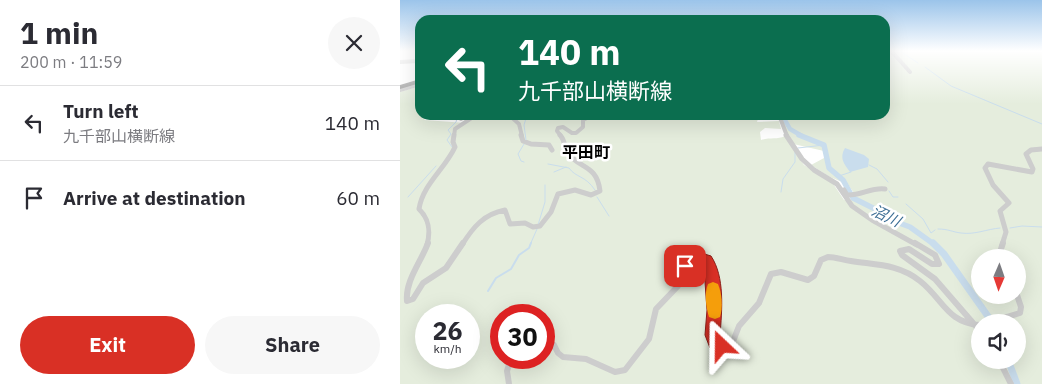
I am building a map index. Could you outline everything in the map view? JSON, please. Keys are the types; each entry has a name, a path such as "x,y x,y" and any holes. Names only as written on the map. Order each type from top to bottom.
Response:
{"highway":[{"path":"400,87 415,82"}],"street":[{"path":"907,69 910,72"},
{"path":"468,120 455,129 453,142 455,147 450,159 422,195 419,209 427,217 430,235 421,262 407,286 405,298 407,301 413,299 422,284 444,271 475,227 492,214 505,210 510,224 525,223 538,227 552,212 558,194 570,190 580,190 591,195 600,191 594,172 568,153 563,138 557,131 558,128 563,127 572,133 576,133 583,127 583,120"},
{"path":"515,120 519,124 522,140 549,145 552,150"},
{"path":"781,120 790,141 807,163 839,186 846,200 856,209 935,255 938,264 932,264 914,251 907,249 900,251 902,255 923,267 934,277 971,317"},
{"path":"1001,249 1006,232 1000,211 1009,203 993,185 985,168 988,164 995,164 1032,172 1033,169 1026,154 1031,150 1042,149"},
{"path":"833,182 840,183 848,195 856,196 879,187 886,189"},
{"path":"555,347 558,353 563,356 586,359 615,372 625,370 649,339 656,310 678,286 687,263 691,259 698,258 706,260 710,267 715,310 713,335 715,342 722,346 732,344 735,340 739,326 759,302 771,274 784,272 800,279 808,280 814,276 821,260 828,256 851,262 882,262 906,272 922,282 956,319 965,324 971,324"},
{"path":"508,369 509,384"},
{"path":"1003,369 1011,384"}],"green space":[{"path":"890,69 1042,69 1042,384 400,384 400,92 415,88 415,120 466,123 470,120 779,121 781,129 765,128 760,132 761,140 785,136 782,120 890,120","holes":["789,143 824,151 824,158 811,165 842,182 843,177 858,199 844,200 832,182 804,165"]}],"water":[{"path":"845,148 864,155 869,159 868,167 850,172 842,158"}],"waterway":[{"path":"928,69 951,86 1042,124"},
{"path":"452,147 447,140 451,134 448,130 457,120"},
{"path":"526,120 524,125 526,140"},
{"name":"沼川","path":"785,120 790,129 802,136"},
{"name":"沼川","path":"799,135 824,145 829,168 843,180 853,198 873,208 883,217 910,227 935,245"},
{"path":"524,144 518,154 521,161 524,162"},
{"path":"798,148 824,145"},
{"path":"781,192 783,179 795,162 795,152"},
{"path":"548,164 565,167"},
{"path":"869,165 877,169 888,182"},
{"path":"408,197 436,166"},
{"path":"554,172 565,167"},
{"path":"565,167 588,182 595,190"},
{"path":"839,176 851,172"},
{"path":"538,225 545,202 545,185"},
{"path":"889,191 893,197 898,197"},
{"path":"597,197 609,216"},
{"path":"906,204 923,219 931,233 935,230"},
{"path":"1010,228 1022,226 1042,227"},
{"path":"938,229 958,233 976,233 1000,228"},
{"path":"530,245 537,229"},
{"path":"488,291 496,278 511,269 519,255 529,248 531,243"},
{"name":"沼川","path":"935,245 944,254 986,314"},
{"name":"沼川","path":"1011,369 1017,384"}],"slow traffic":[{"path":"713,288 715,312"}],"district":[{"name":"平田町","path":"586,152"}],"route":[{"path":"685,266 691,259 698,258 702,258 709,263 715,310 713,339 722,346"}]}
